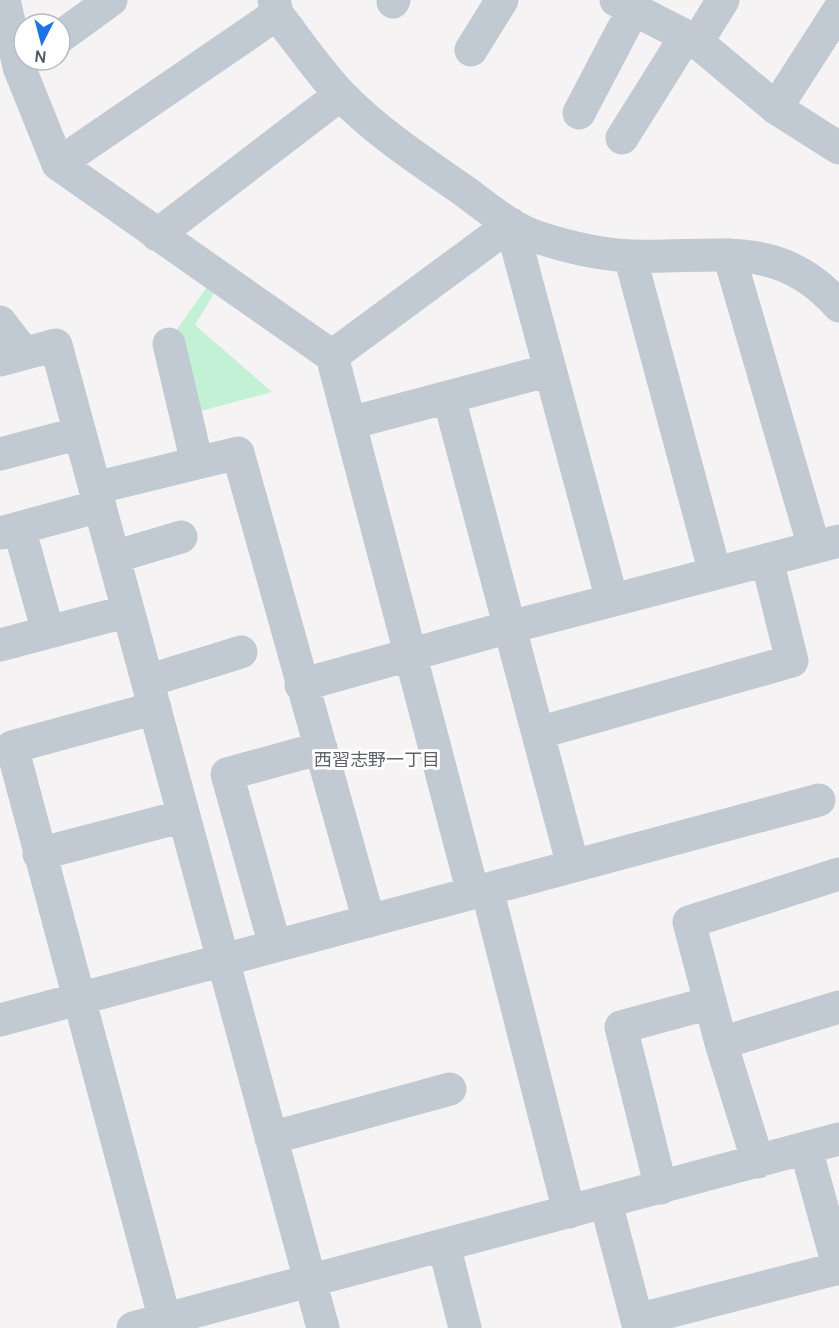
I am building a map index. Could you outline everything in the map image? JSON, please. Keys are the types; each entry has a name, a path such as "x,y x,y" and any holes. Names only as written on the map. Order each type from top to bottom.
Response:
{"street":[{"path":"4,0 12,26"},
{"path":"72,28 111,0"},
{"path":"471,50 502,0"},
{"path":"622,138 691,39 723,0"},
{"path":"579,112 624,5 691,39 776,108 839,148"},
{"path":"58,164 276,7 340,95 383,134 511,224 538,237 630,256 729,255 760,258 790,266 828,293 839,306"},
{"path":"776,108 839,10"},
{"path":"27,72 58,164 332,357 409,654 480,891 569,1212"},
{"path":"157,235 340,95"},
{"path":"332,357 511,224"},
{"path":"511,224 612,600"},
{"path":"301,685 409,654 827,544 729,255"},
{"path":"630,256 716,573"},
{"path":"0,322 12,356 56,345 323,1328"},
{"path":"169,344 197,463"},
{"path":"350,423 550,370"},
{"path":"449,398 573,866"},
{"path":"0,454 80,433"},
{"path":"48,632 10,531 98,497 197,463 238,453 301,685 369,921"},
{"path":"114,557 181,537"},
{"path":"538,733 792,661 768,560"},
{"path":"0,645 128,611"},
{"path":"176,1321 80,999 39,854 12,747 151,694 241,652"},
{"path":"275,946 227,774 321,748"},
{"path":"0,1020 819,800"},
{"path":"39,854 184,816"},
{"path":"758,1162 721,1043 689,922 839,874"},
{"path":"661,1188 621,1027 710,1003"},
{"path":"721,1043 839,1007"},
{"path":"272,1138 450,1089"},
{"path":"133,1328 176,1321 310,1281 839,1139"},
{"path":"606,1203 638,1324 839,1268 806,1149"},
{"path":"444,1245 465,1328"}],"green space":[{"path":"207,287 216,290 195,325 272,392 197,412 177,329"}],"district":[{"name":"西習志野一丁目","path":"377,760"}]}
